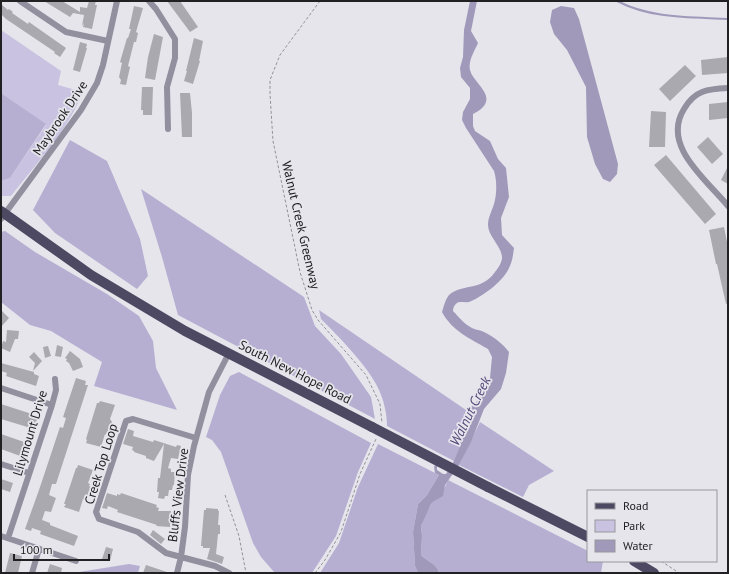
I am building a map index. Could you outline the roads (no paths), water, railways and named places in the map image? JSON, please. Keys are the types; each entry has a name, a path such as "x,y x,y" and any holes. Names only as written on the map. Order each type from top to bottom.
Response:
{"main road":[{"name":"South New Hope Road","path":"2,215 91,275 185,331 587,536"},
{"path":"636,562 654,573"}],"street":[{"path":"20,1 66,32 108,41"},
{"name":"Maybrook Drive","path":"2,215 81,110 92,93 100,76 118,1"},
{"path":"149,1 156,9 175,39 175,58 167,87 168,129"},
{"path":"728,88 713,88 697,93 689,100 682,112 677,135 682,149 690,163 728,206"},
{"name":"Bluffs View Drive","path":"177,573 185,527 188,475 196,438 209,392 229,353"},
{"name":"Lilymount Drive","path":"8,538 52,405 56,390 54,379"},
{"path":"1,388 52,405"},
{"name":"Creek Top Loop","path":"181,557 166,552 138,532 99,519 96,512 126,421 133,419 196,438"},
{"path":"1,464 30,473"},
{"path":"1,536 76,561"},
{"path":"32,573 39,549"},
{"path":"181,557 215,566 229,573"}],"water":[{"name":"Walnut Creek","path":"470,1 477,1 471,31 478,43 473,53 470,70 483,89 486,99 485,104 481,109 473,114 473,126 475,131 490,141 498,159 506,168 509,197 501,218 502,235 514,248 513,257 505,275 491,289 474,300 457,303 453,311 466,324 491,336 501,343 509,352 506,373 501,389 484,409 471,442 459,465 445,485 443,496 431,504 421,526 421,555 436,567 439,573 418,573 415,566 413,532 418,504 427,495 439,475 435,473 435,465 437,466 437,470 443,474 446,474 453,463 464,436 470,408 478,400 485,384 490,378 492,357 488,349 456,329 446,319 442,312 449,295 454,291 478,285 490,278 502,259 500,250 490,234 488,225 496,196 494,171 462,120 463,112 470,99 470,88 461,77 460,68 463,57 464,30"},
{"path":"561,6 574,8 579,19 618,164 617,174 610,182 603,179 595,164 587,137 586,87 567,50 554,34 550,22 552,10"}],"waterway":[{"path":"617,1 630,7 657,14 728,19"}]}
